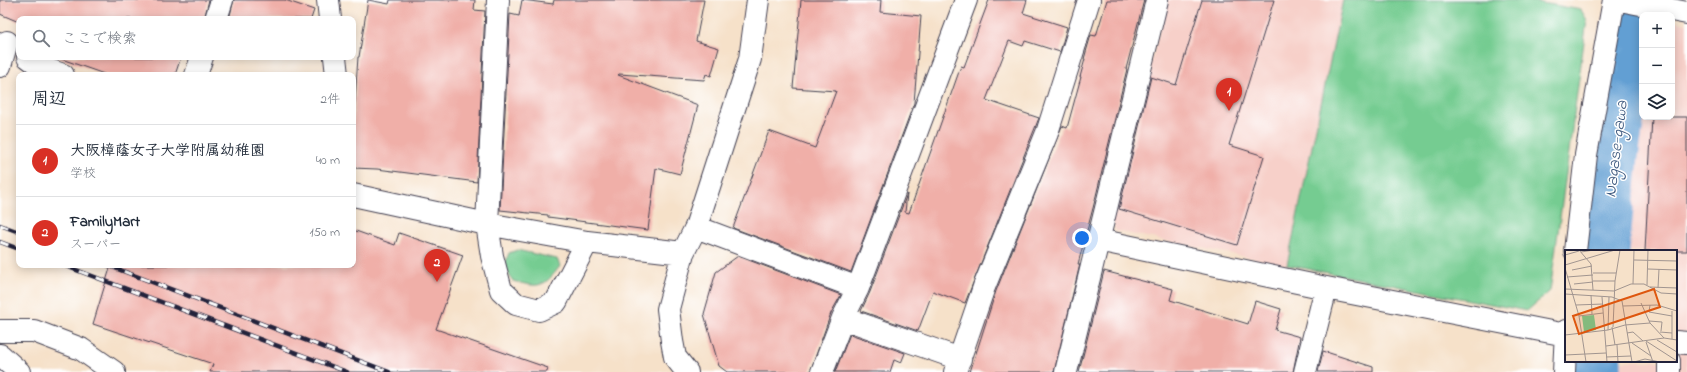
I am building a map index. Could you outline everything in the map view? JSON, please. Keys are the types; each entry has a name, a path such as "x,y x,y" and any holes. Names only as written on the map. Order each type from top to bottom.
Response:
{"street":[{"path":"217,16 222,0"},
{"path":"328,0 330,16"},
{"path":"498,0 487,224 492,256 501,290 516,304 539,310 556,302 587,242"},
{"path":"687,372 675,357 668,309 683,253 696,227 750,59 758,0"},
{"path":"822,372 843,318 858,288 966,0"},
{"path":"843,318 957,365 984,287 1047,133 1089,0"},
{"path":"1066,372 1157,0"},
{"path":"1575,250 1586,155 1619,0 1687,13"},
{"path":"0,66 9,43"},
{"path":"32,60 43,68 54,72"},
{"path":"197,72 201,60"},
{"path":"335,60 337,72"},
{"path":"356,196 487,224 587,242 683,253"},
{"path":"696,227 858,288"},
{"path":"1098,240 1326,288 1565,335"},
{"path":"1305,372 1326,288"},
{"path":"0,331 34,331 81,349 114,372"},
{"path":"1677,342 1687,343"},
{"path":"1564,372 1565,354"},
{"path":"0,355 19,372"},
{"path":"1668,372 1669,362"}],"shaded area":[{"path":"1167,0 1343,0 1287,265 1116,231 1112,221"},
{"path":"1675,22 1687,24 1687,372 1606,372 1607,362 1677,362 1677,250 1613,250 1620,158 1639,60 1639,120 1675,120"}],"green space":[{"path":"1343,0 1526,0 1581,10 1587,20 1550,291 1527,311 1287,265"},
{"path":"517,250 557,259 560,266 550,279 540,284 529,285 513,281 507,271 506,261 509,253"}],"building":[{"path":"0,0 209,0 205,16 16,16 16,21 0,14"},
{"path":"234,0 285,0 314,10 312,16 230,16"},
{"path":"368,0 389,4 390,0 475,0 474,10 485,11 477,182 377,169 356,168 356,85"},
{"path":"522,0 553,4 554,0 704,0 696,41 719,48 711,76 706,74 704,80 618,75 698,105 680,174 656,168 648,230 548,217 548,215 500,210 510,14 519,16"},
{"path":"801,0 881,0 880,12 921,16 914,103 851,272 733,228 769,131 815,148 836,91 793,88"},
{"path":"989,0 1027,0 1023,13 1067,27 1060,52 1025,41 1023,46 1009,41 986,100 1039,118 965,303 933,291 918,331 861,311 870,292 907,194 905,212 909,213 961,66 964,67"},
{"path":"1107,0 1144,0 1078,264 1080,264 1054,372 970,372 996,291 1062,126 1067,128 1091,35 1096,36"},
{"path":"1202,0 1274,0 1229,145 1264,156 1237,245 1119,209 1151,77 1176,85"},
{"path":"64,60 180,60 176,72 98,72"},
{"path":"1675,117 1687,117 1687,251 1645,250 1652,120 1675,120"},
{"path":"356,231 395,245 399,233 463,255 436,329 548,368 547,372 210,372 213,364 93,324 110,268 356,268"},
{"path":"738,256 841,295 831,313 810,372 727,372 719,366 704,314 716,272"},
{"path":"1104,271 1173,289 1170,300 1248,324 1255,301 1281,309 1275,330 1300,337 1293,372 1079,372"},
{"path":"850,334 905,353 901,363 894,360 890,372 835,372"},
{"path":"1323,351 1373,367 1373,372 1318,372"}],"waterway":[{"name":"Nagase-gawa","path":"1603,250 1612,156 1636,0"},
{"name":"Nagase-gawa","path":"1595,362 1595,372"}],"railway":[{"path":"0,225 16,231"},
{"path":"0,242 16,248"},
{"path":"71,268 347,372"},
{"path":"115,268 389,372"}],"place":[{"name":"大阪樟蔭女子大学附属幼稚園","path":"1229,111"},
{"name":"FamilyMart","path":"437,282"}]}
